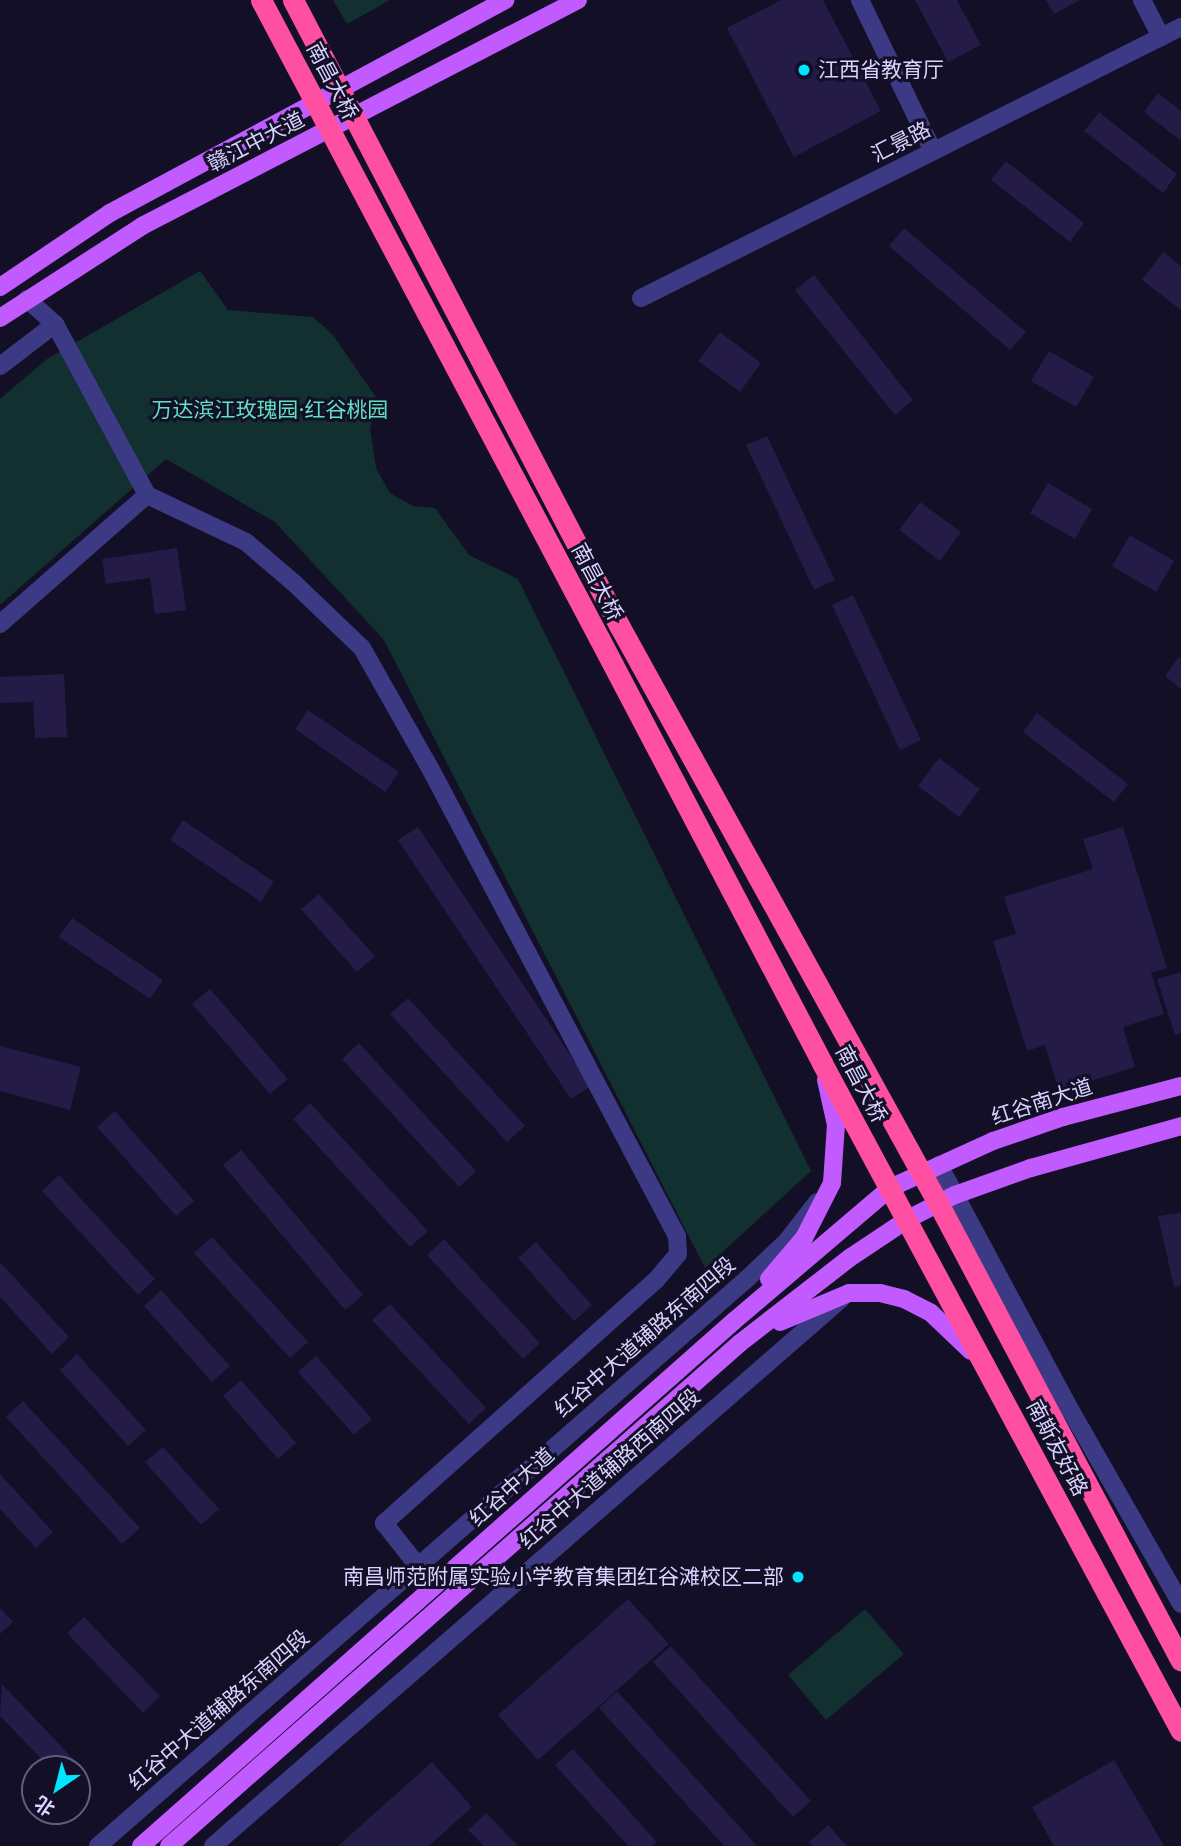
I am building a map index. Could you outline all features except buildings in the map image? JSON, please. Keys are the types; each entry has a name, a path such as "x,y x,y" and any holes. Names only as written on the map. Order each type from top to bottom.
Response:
{"highway":[{"name":"南昌大桥","path":"261,0 890,1188"},
{"name":"南昌大桥","path":"293,0 620,627 930,1169"},
{"name":"南斯友好路","path":"930,1169 1181,1661"},
{"name":"南斯友好路","path":"890,1188 1181,1731"}],"main road":[{"name":"赣江中大道","path":"0,288 110,213 505,0"},
{"name":"赣江中大道","path":"0,318 142,226 578,0"},
{"path":"734,1321 804,1238 832,1183 836,1125 822,1063"},
{"name":"红谷南大道","path":"930,1169 993,1141 1063,1117 1181,1086"},
{"path":"947,1199 1031,1168 1181,1126"},
{"name":"红谷中大道","path":"141,1846 734,1321 890,1188 930,1169"},
{"name":"红谷中大道","path":"169,1846 740,1343 851,1257 908,1219 947,1199"},
{"path":"740,1343 805,1309 849,1293 880,1293 904,1299 931,1313 960,1337 993,1378"}],"street":[{"path":"859,0 933,151"},
{"path":"1142,0 1161,37"},
{"name":"汇景路","path":"641,298 1181,27"},
{"path":"27,299 55,324 147,495 246,542 294,583 362,648 430,768 677,1236 678,1254 656,1280 384,1522 418,1566"},
{"path":"0,366 55,324"},
{"path":"0,624 147,495"},
{"name":"红谷中大道辅路东南四段","path":"98,1846 749,1277 787,1241 832,1183"},
{"path":"947,1199 1181,1604"},
{"name":"红谷中大道辅路西南四段","path":"213,1846 849,1293"},
{"path":"338,1672 350,1687"}],"green space":[{"path":"333,0 390,0 347,24"},
{"name":"万达滨江玫瑰园·红谷桃园","path":"200,271 228,310 313,317 333,335 378,400 370,429 376,468 390,493 413,506 435,508 469,555 518,579 811,1171 705,1268 384,640 275,522 166,459 0,605 0,399 47,359"},
{"path":"865,1609 904,1654 826,1720 788,1675"}],"place":[{"name":"江西省教育厅","path":"804,70"},
{"name":"南昌师范附属实验小学教育集团红谷滩校区二部","path":"798,1577"}]}
